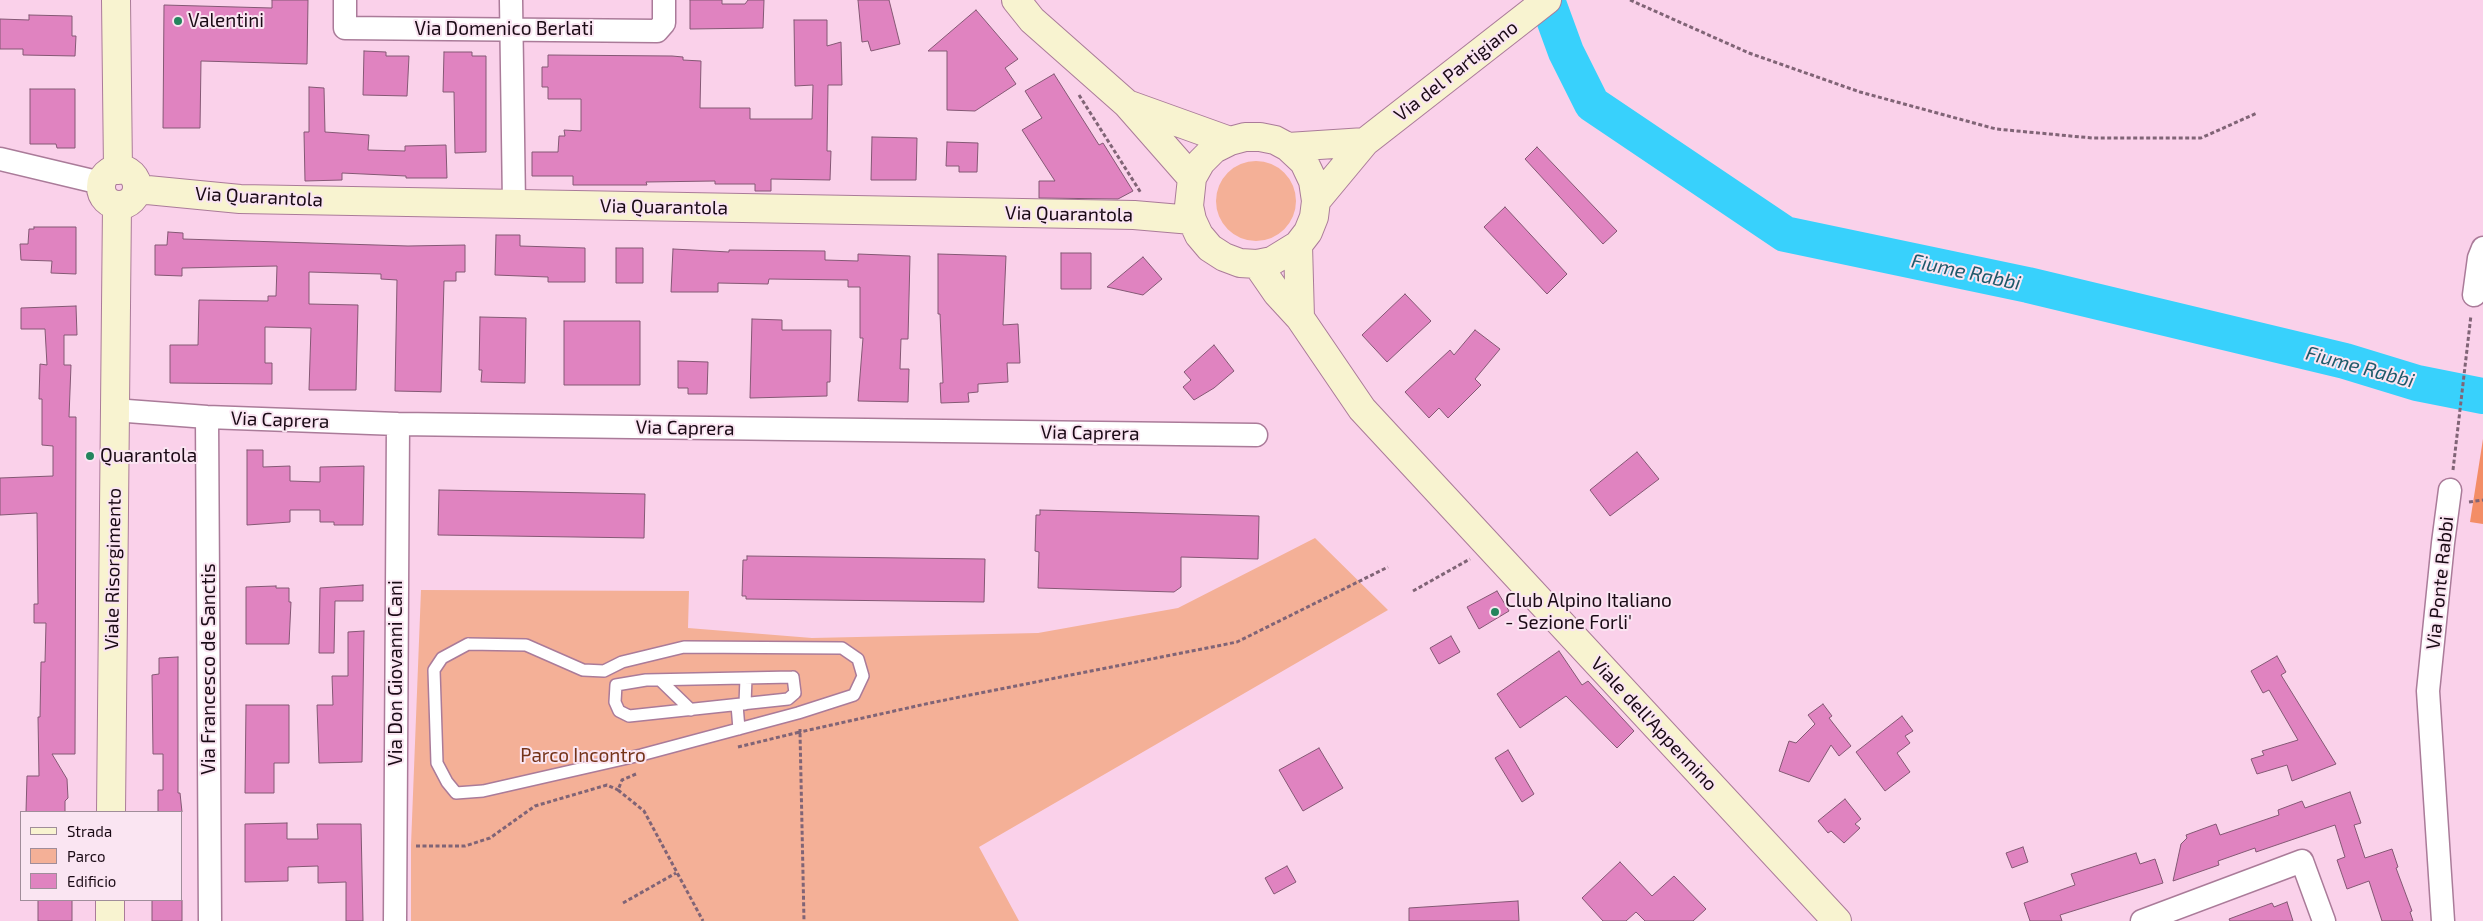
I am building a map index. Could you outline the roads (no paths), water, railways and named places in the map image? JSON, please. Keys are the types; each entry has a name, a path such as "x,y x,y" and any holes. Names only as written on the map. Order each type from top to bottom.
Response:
{"main road":[{"path":"116,0 110,176 129,173 134,178 127,197"},
{"path":"1016,0 1032,20 1128,104 1192,178"},
{"name":"Via del Partigiano","path":"1316,201 1365,142 1547,0"},
{"path":"1128,104 1230,141"},
{"path":"1245,137 1275,140 1288,147 1304,162 1313,180 1316,201 1314,217 1308,232 1298,245 1272,261 1257,264 1240,263 1224,257 1210,248 1199,235 1192,220 1189,199 1192,178 1201,162 1214,150 1230,141 1245,137"},
{"path":"1288,147 1365,142"},
{"name":"Via Quarantola","path":"127,197 1134,215 1192,220"},
{"name":"Viale Risorgimento","path":"110,811 114,410 127,197"},
{"path":"1298,245 1300,318"},
{"name":"Viale dell'Appennino","path":"1257,264 1277,293 1300,318 1362,409 1837,921"},
{"path":"110,901 110,921"}],"street":[{"name":"Via Domenico Berlati","path":"345,0 345,28 511,28 657,31 664,24 664,0"},
{"path":"511,0 514,204"},
{"path":"0,159 110,176"},
{"path":"2474,295 2479,258 2483,248"},
{"name":"Via Caprera","path":"114,410 207,417 398,424 1256,435"},
{"name":"Via Francesco de Sanctis","path":"207,417 210,921"},
{"name":"Via Don Giovanni Cani","path":"395,921 398,424"},
{"name":"Via Ponte Rabbi","path":"2443,921 2428,691 2450,490"},
{"path":"2142,921 2302,861 2324,921"}],"lane":[{"path":"468,644 526,644 583,670 604,671 622,662 684,647 842,648 858,659 863,676 854,695 739,729 483,791 456,792 447,782 437,763 434,670 442,658 468,644"},
{"path":"739,729 746,678"},
{"path":"793,678 796,693 788,699 692,710 628,716 619,711 615,702 616,685 660,680 793,678"},
{"path":"660,680 692,710"}],"waterway":[{"name":"Fiume Rabbi","path":"1547,0 1566,52 1592,104 1785,234 2028,285 2345,361 2417,383 2483,396"}],"place":[{"name":"Valentini","path":"178,21"},
{"name":"Quarantola","path":"90,456"},
{"name":"Club Alpino Italiano - Sezione Forli'","path":"1495,612"}],"park label":[{"name":"Parco Incontro","path":"583,756"}]}
